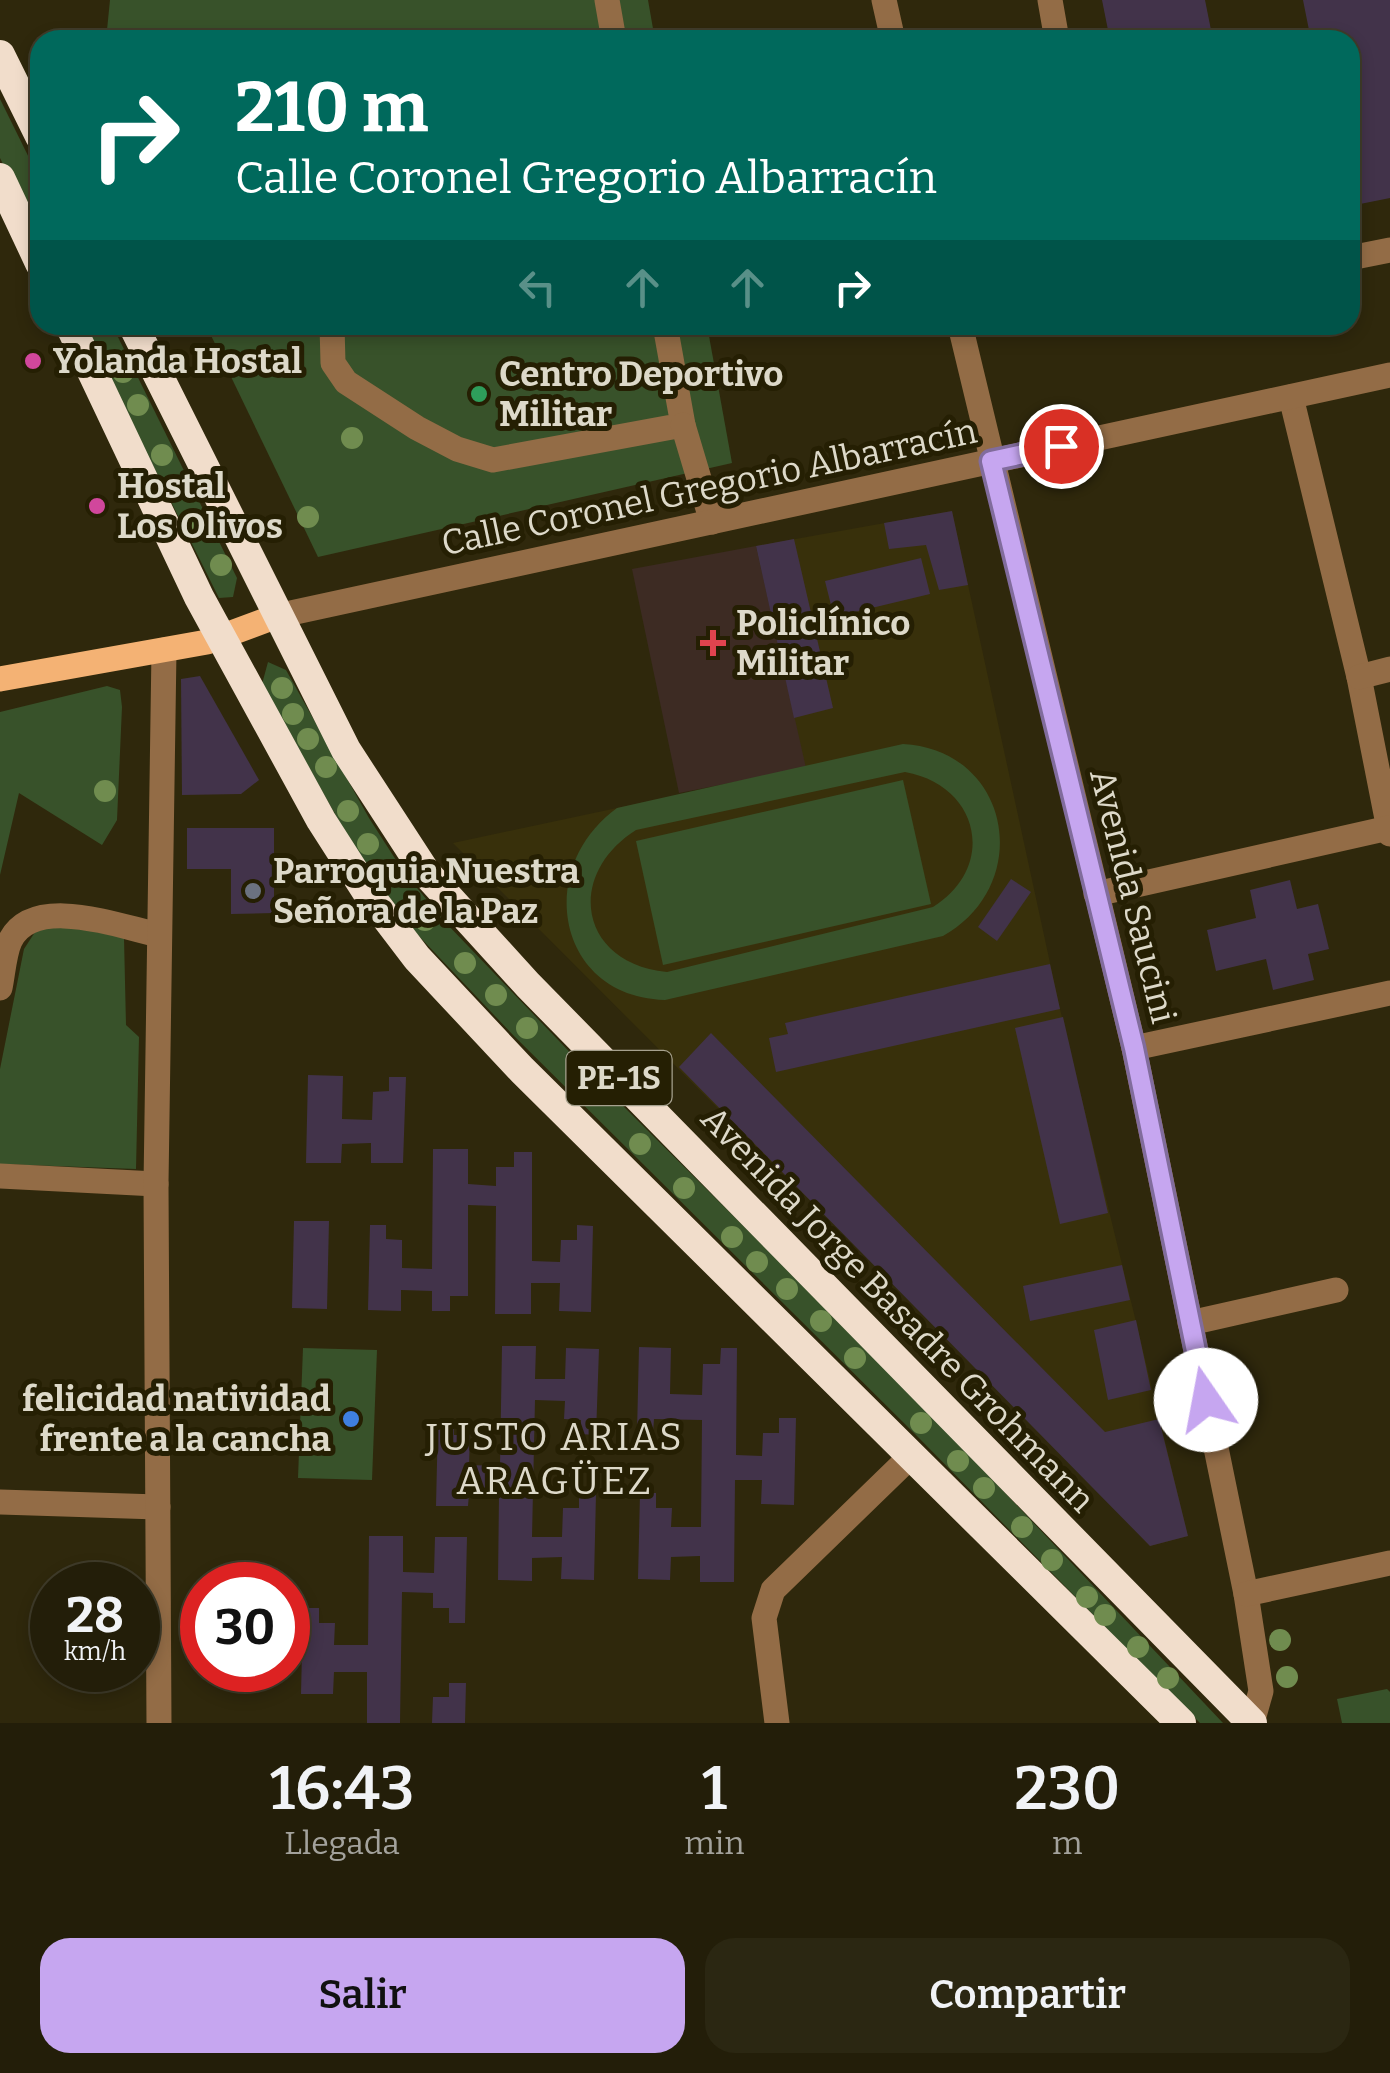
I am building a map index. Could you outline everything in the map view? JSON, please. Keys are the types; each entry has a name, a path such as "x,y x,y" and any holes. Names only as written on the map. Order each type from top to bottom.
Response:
{"highway":[{"path":"0,56 30,116"},
{"path":"0,178 30,242"},
{"name":"PE-1S","path":"75,335 220,638 321,820 369,895 417,958 522,1070 1181,1723"},
{"name":"Avenida Jorge Basadre Grohmann","path":"138,335 346,750 426,873 528,984 1252,1723"}],"main road":[{"path":"0,680 220,638 277,616"}],"street":[{"path":"607,0 612,30"},
{"path":"884,0 891,30"},
{"path":"1050,0 1055,30"},
{"path":"1360,256 1390,250"},
{"path":"333,335 334,363 346,382 417,428 457,449 493,460 683,424"},
{"path":"667,335 683,424 712,522"},
{"name":"Avenida Saucini","path":"962,335 1134,1048 1246,1594 1261,1691 1252,1723"},
{"name":"Calle Coronel Gregorio Albarracín","path":"277,616 1390,375"},
{"path":"1096,894 1389,831 1359,676 1291,397"},
{"path":"159,1723 156,1184 164,650"},
{"path":"1359,676 1390,669"},
{"path":"0,988 10,941 24,923 37,918 56,913 159,935"},
{"path":"1134,1048 1390,993"},
{"path":"0,1176 156,1184"},
{"path":"1190,1323 1336,1290"},
{"path":"777,1723 764,1618 766,1602 773,1590 912,1455"},
{"path":"0,1502 158,1508"},
{"path":"1246,1594 1390,1563"}],"shaded area":[{"path":"952,511 1060,1009 1188,1536 1150,1546 1066,1457 453,843 805,768 756,546"},
{"name":"Policlínico Militar","path":"756,546 806,768 679,793 632,569"}],"green space":[{"path":"110,0 648,0 653,30 107,30"},
{"path":"0,99 30,160 30,219 0,158"},
{"path":"88,335 117,335 237,578 233,597 219,598"},
{"name":"Centro Deportivo Militar","path":"211,335 709,335 732,463 318,557"},
{"path":"268,662 286,670 369,818 403,871 446,923 583,1066 903,1385 1223,1723 1200,1723 417,934 363,864 262,684"},
{"path":"107,686 120,690 122,707 117,820 102,845 19,793 0,875 0,712"},
{"path":"903,744 940,752 968,769 987,794 998,823 999,854 991,885 972,913 943,936 665,1000 628,993 600,977 580,954 569,925 567,894 574,863 591,833 617,808","holes":["905,772 930,780 950,793 964,810 971,829 972,850 966,870 953,890 933,907 667,972 637,965 615,952 600,935 592,914 591,892 613,849 636,830"]},
{"path":"903,780 931,904 663,965 636,841"},
{"path":"62,924 124,938 126,1025 139,1037 136,1169 0,1164 0,1069 24,949 37,929"},
{"path":"303,1348 377,1350 372,1480 298,1478"},
{"path":"1387,1689 1390,1723 1342,1723 1337,1699"}],"building":[{"path":"1102,0 1205,0 1211,30 1108,30"},
{"path":"1303,0 1390,0 1390,198 1360,204 1360,30 1309,30"},
{"path":"952,511 968,585 939,590 926,545 889,549 884,523"},
{"path":"794,539 833,708 794,718 756,546"},
{"path":"921,558 930,594 834,617 825,581"},
{"path":"200,676 259,780 241,794 182,795 181,679"},
{"name":"Parroquia Nuestra Señora de la Paz","path":"187,828 274,828 274,913 231,914 231,869 187,869"},
{"path":"1011,879 1031,892 997,941 978,927"},
{"path":"1290,880 1297,909 1318,904 1329,949 1308,954 1314,980 1273,990 1266,959 1216,971 1207,930 1256,918 1250,890"},
{"path":"1050,964 1060,1009 776,1072 769,1038 788,1034 785,1023"},
{"path":"1063,1017 1108,1213 1060,1224 1015,1028"},
{"path":"711,1033 1105,1432 1159,1419 1188,1536 1150,1546 679,1067"},
{"path":"308,1075 343,1076 342,1119 372,1120 373,1092 389,1091 389,1077 406,1077 403,1163 371,1163 371,1143 342,1144 341,1163 306,1163"},
{"path":"433,1149 468,1149 468,1184 496,1186 496,1167 514,1167 514,1152 532,1152 532,1261 560,1262 561,1240 577,1240 577,1225 593,1226 591,1312 559,1311 560,1283 531,1283 531,1314 495,1314 496,1206 468,1205 468,1296 450,1296 450,1311 432,1311 432,1291 401,1290 401,1311 368,1310 370,1225 386,1225 386,1239 402,1240 402,1268 432,1269"},
{"path":"294,1221 329,1221 327,1309 292,1308"},
{"path":"1122,1265 1130,1300 1030,1321 1023,1286"},
{"path":"1136,1320 1151,1390 1108,1400 1094,1330"},
{"path":"502,1346 536,1346 535,1379 565,1379 566,1348 599,1349 596,1435 580,1434 581,1420 564,1419 565,1401 535,1400 532,1537 562,1537 563,1508 579,1508 579,1494 596,1494 594,1580 561,1579 562,1557 532,1558 532,1581 498,1580 499,1495 469,1494 468,1506 436,1506 438,1420 454,1421 454,1435 470,1435 469,1465 500,1466"},
{"path":"639,1347 671,1348 670,1394 702,1395 703,1364 720,1364 721,1348 737,1348 736,1455 762,1456 763,1433 779,1433 779,1418 796,1418 794,1505 761,1504 762,1480 735,1480 734,1582 700,1582 700,1556 671,1557 670,1580 638,1579 640,1493 656,1493 656,1508 672,1508 671,1527 701,1527 702,1420 654,1419 653,1433 637,1433"},
{"path":"369,1536 403,1536 403,1572 434,1573 435,1537 467,1537 465,1623 449,1623 449,1608 433,1608 433,1593 402,1592 400,1723 367,1723 367,1672 334,1672 333,1694 301,1694 310,1692 310,1608 319,1608 319,1623 335,1623 334,1645 368,1645"},
{"path":"449,1683 466,1683 465,1723 432,1723 433,1697 449,1697"}],"place":[{"name":"Yolanda Hostal","path":"33,361"},
{"name":"Centro Deportivo Militar","path":"479,394"},
{"name":"Hostal Los Olivos","path":"97,506"},
{"name":"Policlínico Militar","path":"713,643"},
{"name":"Parroquia Nuestra Señora de la Paz","path":"253,891"},
{"name":"felicidad natividad frente a la cancha","path":"351,1419"}],"district":[{"name":"JUSTO ARIAS ARAGÜEZ","path":"555,1459"}],"route":[{"path":"1061,446 991,461 1134,1048 1206,1400"}]}
